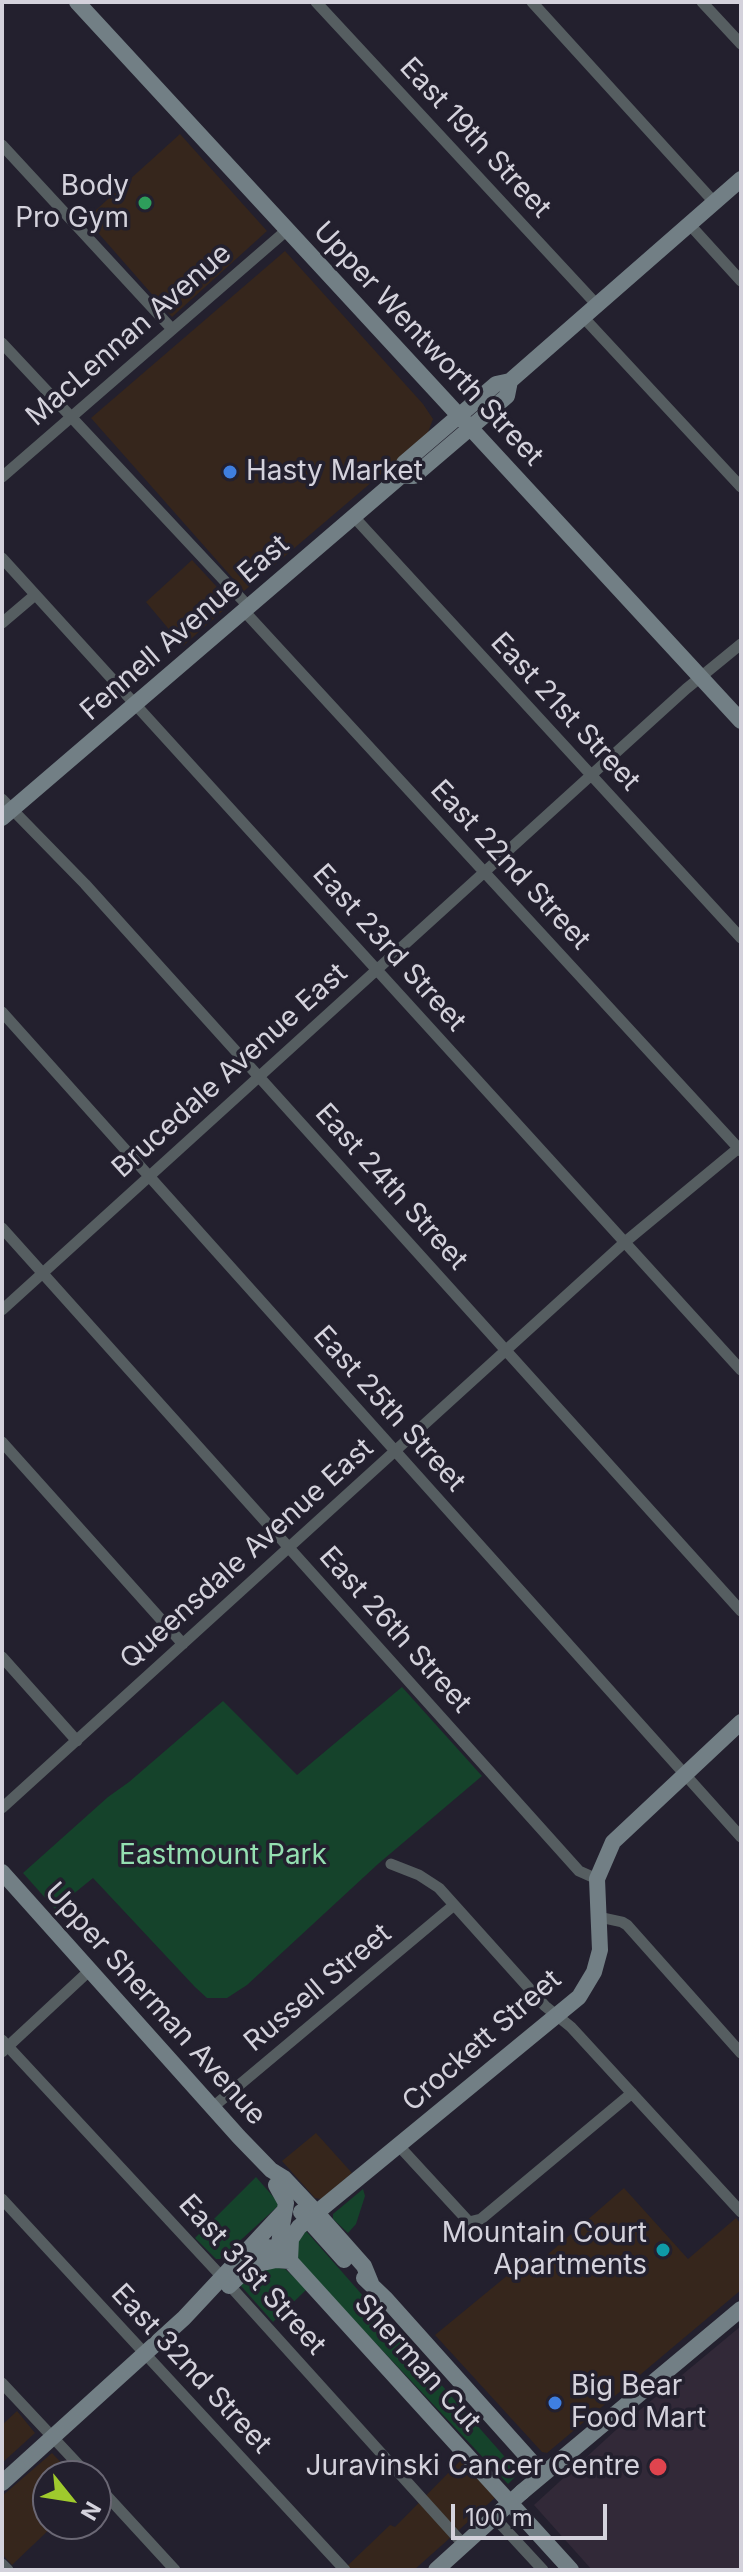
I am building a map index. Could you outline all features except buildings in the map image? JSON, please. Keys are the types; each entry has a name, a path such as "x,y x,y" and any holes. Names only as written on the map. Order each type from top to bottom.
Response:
{"main road":[{"name":"Upper Wentworth Street","path":"77,2 741,721"},
{"name":"Fennell Avenue East","path":"5,809 137,704 401,476 414,476 464,423 507,396 510,381 741,179"},
{"name":"Crockett Street","path":"312,2217 579,1997 594,1972 600,1950 597,1879 613,1842 741,1722"},
{"name":"Upper Sherman Avenue","path":"2,1872 273,2178 364,2266 371,2283 531,2461 539,2478"},
{"path":"273,2178 283,2195 285,2210 279,2243 290,2261"},
{"path":"226,2281 235,2262 285,2210"},
{"path":"290,2261 291,2239 312,2217"},
{"path":"235,2262 251,2251 266,2247 273,2248 290,2261"},
{"path":"2,2483 226,2281 258,2264 290,2261"},
{"name":"Sherman Cut","path":"290,2261 571,2570"},
{"path":"436,2570 522,2492 741,2309"}],"street":[{"name":"East 19th Street","path":"316,2 598,306"},
{"path":"532,2 714,202"},
{"path":"702,2 741,44"},
{"path":"2,145 172,329"},
{"path":"690,225 741,281"},
{"name":"MacLennan Avenue","path":"2,477 287,230"},
{"path":"584,318 741,487"},
{"name":"East 22nd Street","path":"2,343 484,873 740,1148"},
{"name":"East 21st Street","path":"354,517 741,938"},
{"name":"East 23rd Street","path":"2,558 741,1370"},
{"path":"2,623 35,595"},
{"name":"Brucedale Avenue East","path":"2,1310 590,775 741,644"},
{"name":"East 24th Street","path":"5,809 85,884 741,1611"},
{"name":"East 25th Street","path":"2,1012 741,1837"},
{"name":"Queensdale Avenue East","path":"2,1808 625,1242 740,1148"},
{"name":"East 26th Street","path":"2,1228 579,1871 597,1879"},
{"path":"2,1442 183,1644"},
{"path":"2,1657 77,1741"},
{"path":"391,1864 430,1880 741,2212"},
{"name":"Russell Street","path":"213,2107 454,1905"},
{"path":"599,1917 627,1925 741,2053"},
{"path":"4,2046 89,1971"},
{"name":"East 31st Street","path":"4,2046 226,2281 464,2545"},
{"path":"399,2146 469,2222 481,2219 632,2093"},
{"name":"East 32nd Street","path":"2,2199 345,2570"},
{"path":"2,2383 74,2460"},
{"path":"112,2501 175,2570"},
{"path":"498,2514 543,2570"},
{"path":"2,2564 8,2570"}],"shaded area":[{"path":"180,134 267,231 172,317 86,219"},
{"path":"285,251 423,404 433,419 427,435 244,591 91,418"},
{"path":"192,560 228,599 228,606 183,646 146,602"},
{"path":"316,2133 352,2173 321,2199 315,2198 282,2161"},
{"path":"624,2188 688,2259 736,2218 741,2224 741,2290 547,2453 542,2452 435,2335 531,2256 538,2263"},
{"name":"Juravinski Cancer Centre","path":"741,2326 741,2570 592,2570 534,2505 617,2429"},
{"path":"17,2411 35,2433 2,2463 2,2425"},
{"path":"52,2453 59,2460 44,2460"},
{"path":"463,2458 497,2496 414,2570 343,2570 390,2525 395,2527"},
{"path":"32,2470 32,2540 38,2540 12,2565 2,2554 2,2496"}],"green space":[{"name":"Eastmount Park","path":"402,1687 482,1776 378,1864 247,1985 227,1998 207,1998 93,1878 55,1909 23,1873 223,1701 297,1775"},
{"path":"256,2177 278,2206 220,2259 216,2259 195,2238"},
{"path":"363,2189 365,2196 356,2224 348,2233 333,2219 333,2214"},
{"path":"306,2231 519,2473 508,2484 303,2266 298,2259 296,2245"},
{"path":"264,2266 285,2269 307,2289 273,2322 241,2286"}],"place":[{"name":"Body Pro Gym","path":"145,203"},
{"name":"Hasty Market","path":"230,472"},
{"name":"Mountain Court Apartments","path":"663,2250"},
{"name":"Big Bear Food Mart","path":"555,2403"},
{"name":"Juravinski Cancer Centre","path":"658,2467"}]}
